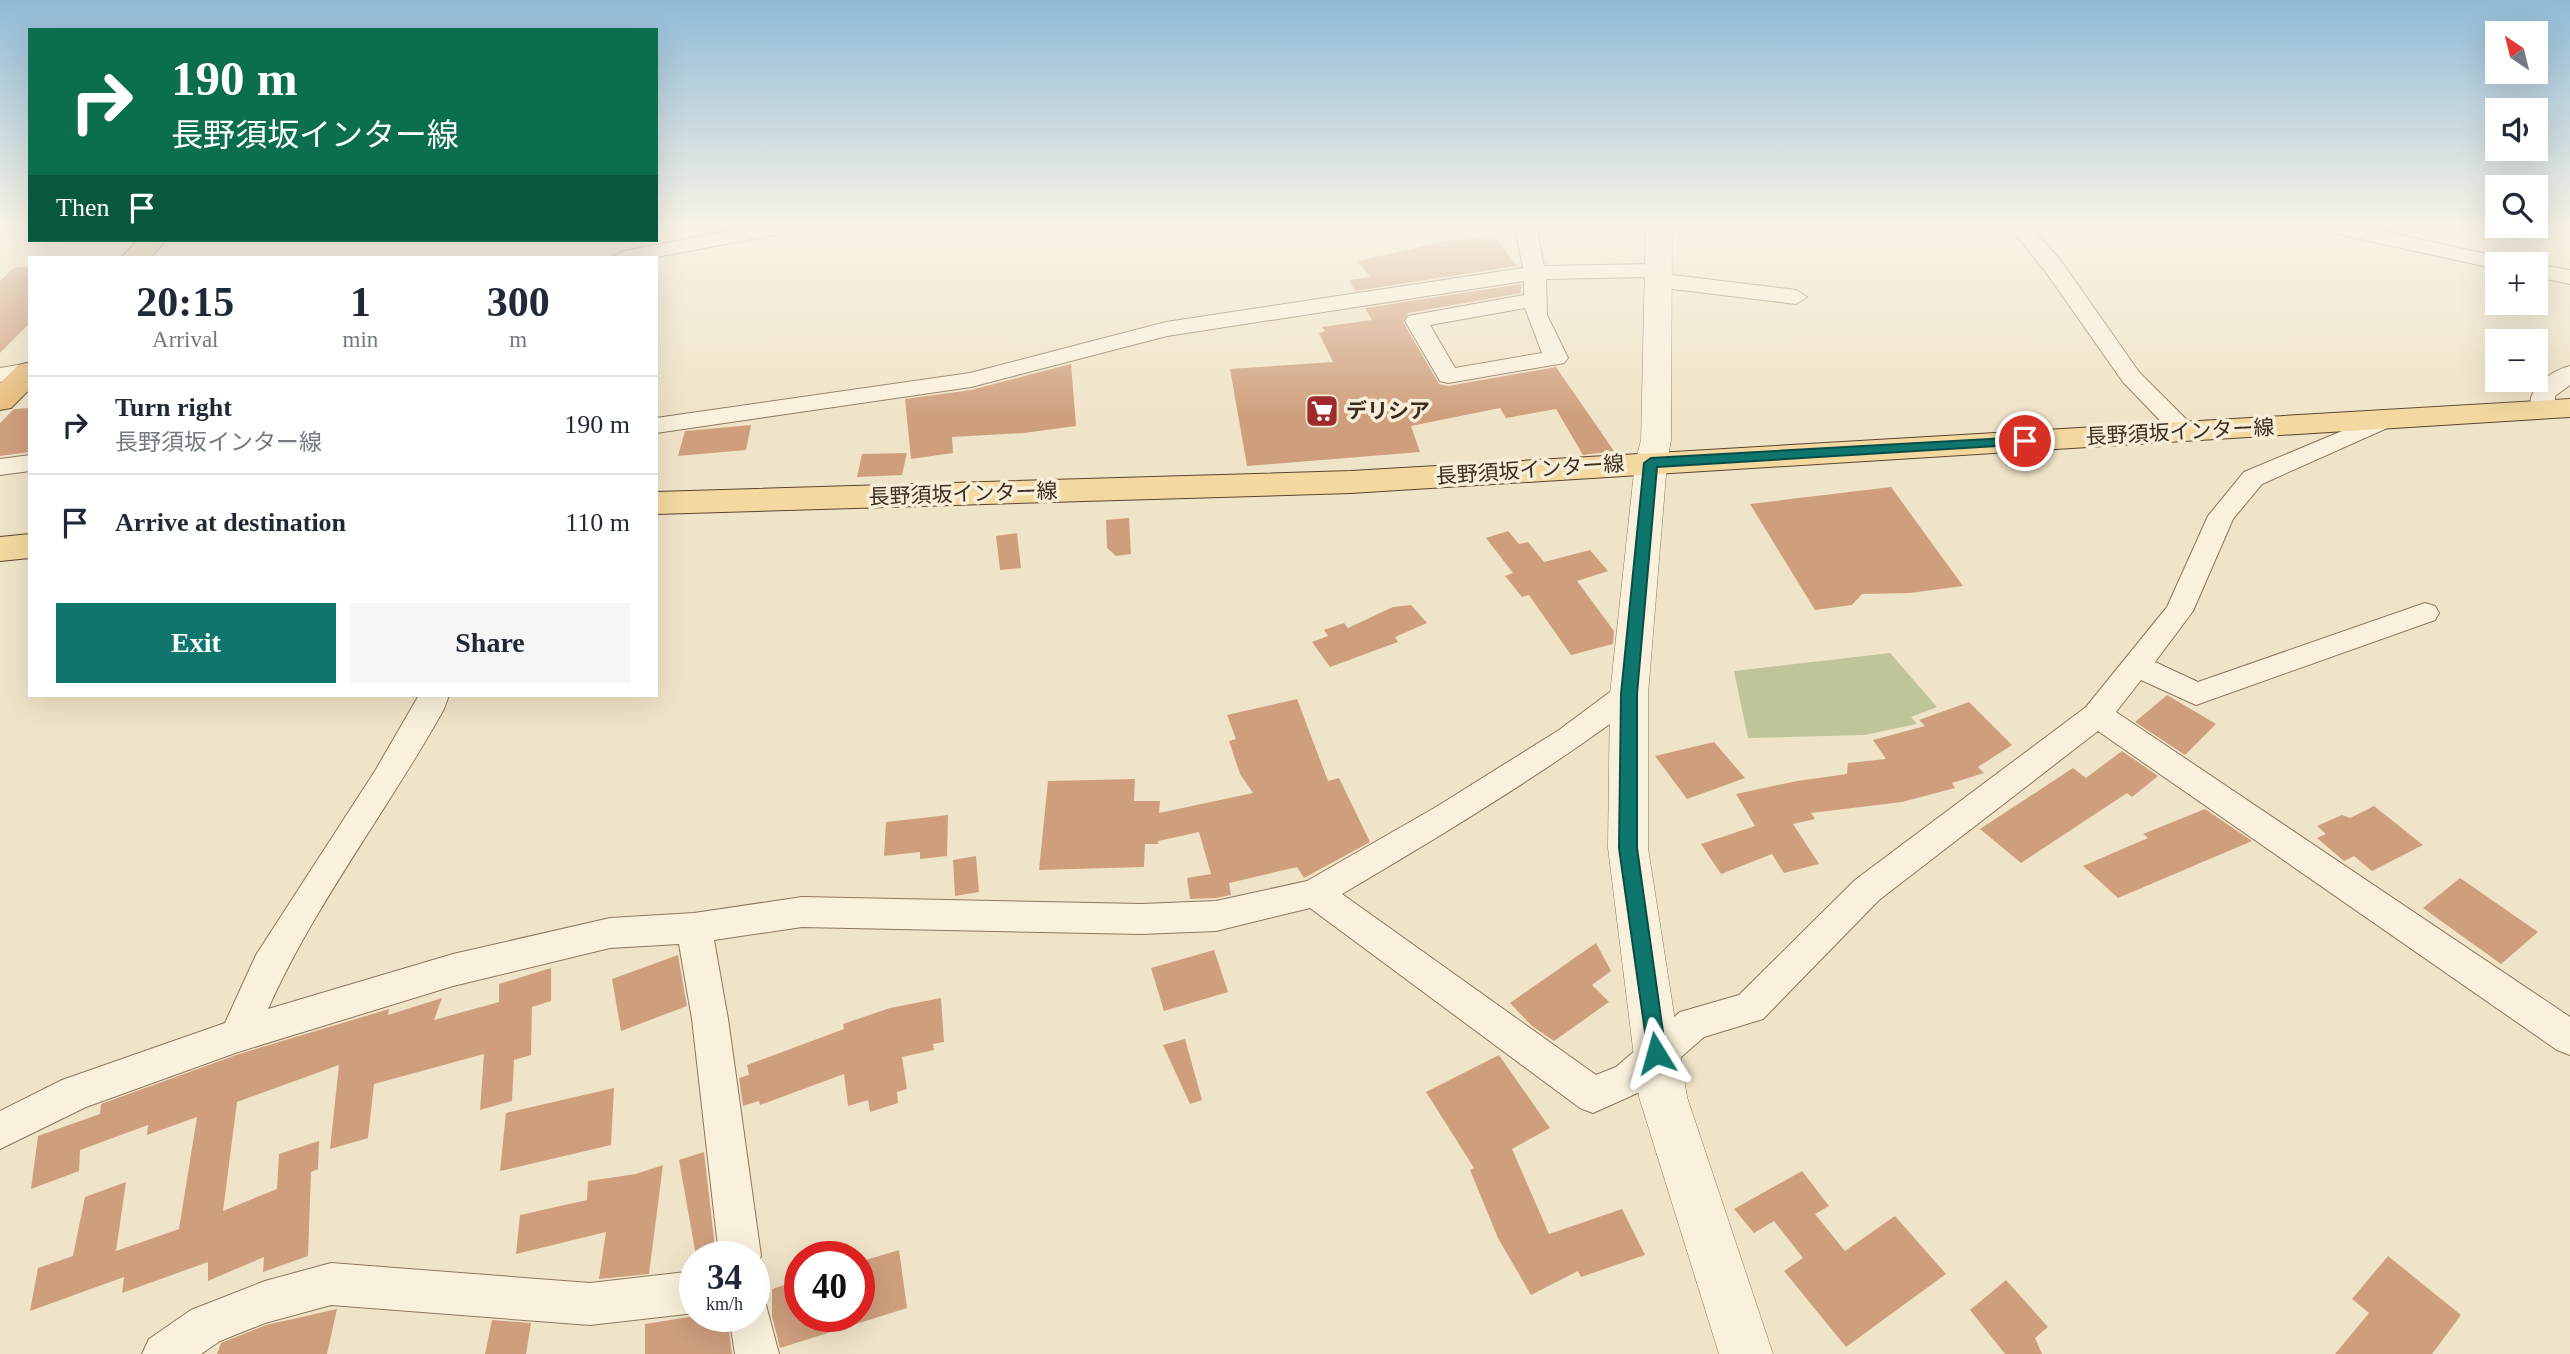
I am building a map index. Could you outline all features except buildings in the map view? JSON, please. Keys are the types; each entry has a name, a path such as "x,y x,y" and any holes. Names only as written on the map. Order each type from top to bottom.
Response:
{"highway":[{"path":"0,401 28,372"}],"main road":[{"name":"長野須坂インター線","path":"658,503 1351,482 2557,409"},
{"path":"0,549 28,546"}],"street":[{"path":"658,426 971,380 1166,329 1422,290"},
{"path":"1534,290 1536,316 1556,358 1448,376 1416,321 1534,300"},
{"path":"1656,290 1656,440 1651,463 1629,694 1628,848 1663,1097 1746,1354"},
{"path":"1753,290 1796,297"},
{"path":"2070,290 2131,377 2185,432"},
{"path":"0,375 28,370"},
{"path":"2557,409 2543,394 2570,373"},
{"path":"1315,893 1593,1095 1629,1079 1656,1053 1693,1024 1750,1008 1867,890 2047,757 2097,715 2179,611 2221,516 2253,478 2385,420"},
{"path":"0,467 28,463"},
{"path":"2138,666 2196,694 2425,613"},
{"path":"0,1131 75,1093 238,1035 453,970 610,933 694,928 802,912 1141,919 1216,916 1315,893 1447,816 1559,745 1629,694"},
{"path":"238,1035 269,966 386,780 433,697"},
{"path":"2097,715 2570,1038"},
{"path":"694,928 710,1019 738,1241"},
{"path":"164,1354 206,1325 265,1302 331,1284 590,1304 679,1294"},
{"path":"753,1332 757,1354"}],"green space":[{"path":"1890,653 1937,707 1911,717 1917,724 1864,735 1748,738 1734,671"}],"place":[{"name":"デリシア","path":"1322,411"}],"route":[{"path":"1656,1053 1628,848 1629,694 1651,463 2025,441"}]}
